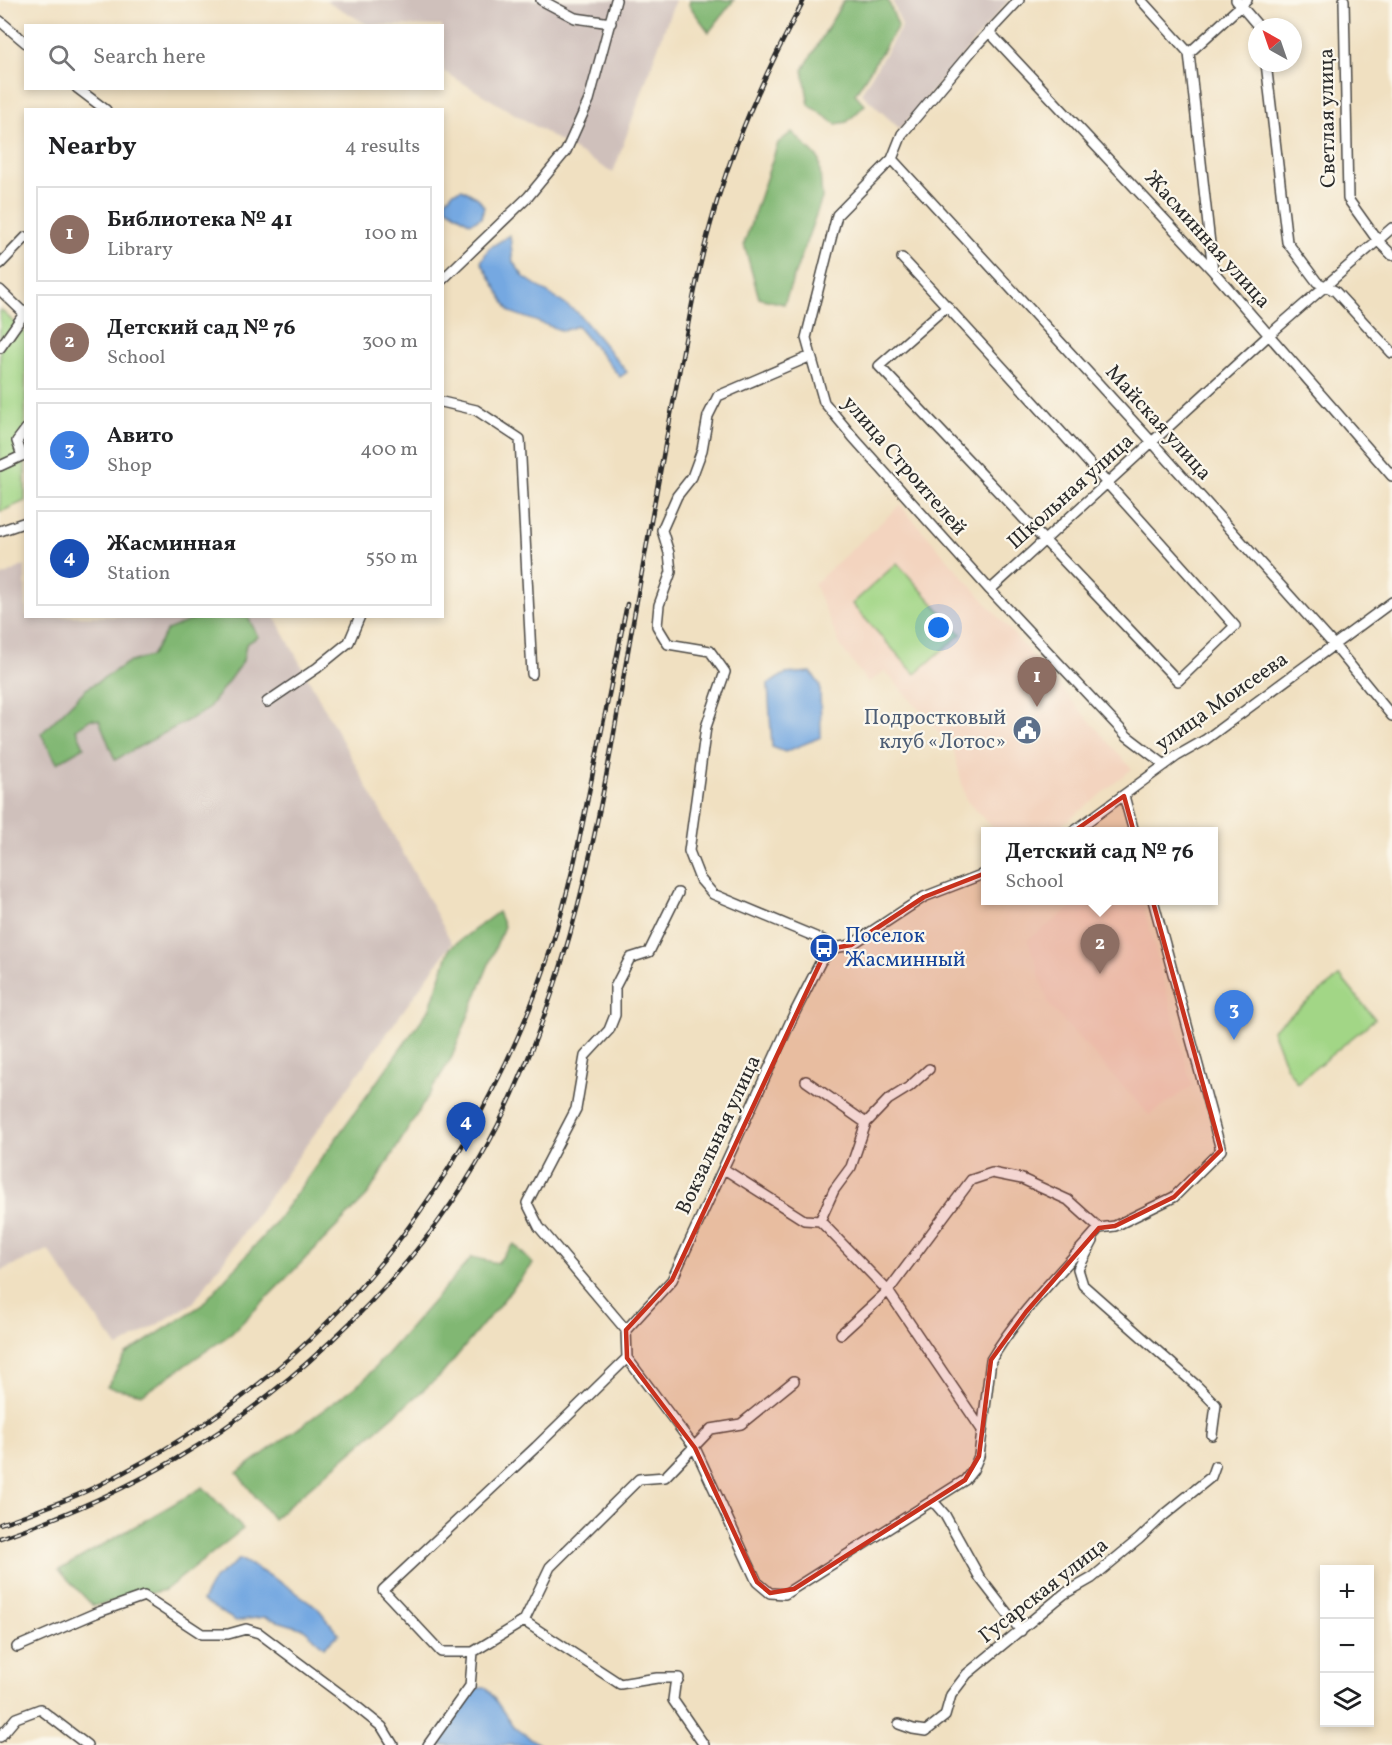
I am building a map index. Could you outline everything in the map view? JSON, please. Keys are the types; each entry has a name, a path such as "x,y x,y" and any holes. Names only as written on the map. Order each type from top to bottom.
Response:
{"street":[{"path":"541,0 575,18 611,23"},
{"path":"444,278 528,197 566,152 589,100 616,0"},
{"name":"улица Строителей","path":"1018,0 902,134 892,159 837,214 806,338 824,402 990,590 1127,736 1165,765"},
{"path":"1141,0 1189,53 1213,271"},
{"name":"Светлая улица","path":"1344,0 1348,199 1378,241 1392,255"},
{"path":"1189,53 1241,2 1252,18"},
{"path":"0,21 24,42"},
{"name":"Жасминная улица","path":"990,33 1213,271 1392,476"},
{"path":"1267,72 1287,242 1317,282 1335,291 1392,353"},
{"path":"80,90 103,108"},
{"name":"Майская улица","path":"892,159 1152,442 1333,644 1392,716"},
{"name":"Школьная улица","path":"990,590 1269,335 1392,228"},
{"path":"0,264 24,239"},
{"path":"902,258 947,306 1235,626 1178,681 879,366 947,306"},
{"path":"0,290 24,312"},
{"path":"0,348 24,314"},
{"path":"811,356 718,396 708,416 702,450 692,477 677,496 662,530 669,553 671,572 659,606 657,626 668,644 710,651 724,672 706,727 689,851 700,879 713,894 823,940 834,948 851,945 924,897 981,875"},
{"path":"444,402 476,410 520,439 532,674"},
{"path":"0,466 24,455 17,441 24,432"},
{"path":"0,531 24,523"},
{"name":"улица Моисеева","path":"1079,827 1177,756 1205,740 1392,602"},
{"path":"267,702 317,668 349,642 359,618"},
{"path":"1124,796 1133,827"},
{"path":"678,893 649,952 630,958 615,987 615,1015 609,1030 585,1056 576,1109 527,1203 539,1227 626,1330 627,1358 694,1448 757,1582 770,1593 785,1594 965,1480 973,1470 979,1456 991,1360 1026,1312 1099,1228 1115,1226 1174,1197 1221,1150 1154,905"},
{"name":"Вокзальная улица","path":"626,1330 672,1280 794,1014 821,961 834,948"},
{"path":"820,1221 834,1190 851,1167 866,1123 888,1100 909,1087 929,1069"},
{"path":"806,1081 866,1123"},
{"path":"724,1169 804,1220 820,1221 872,1272 888,1290 982,1430"},
{"path":"841,1334 888,1290 971,1180 992,1173 1022,1179 1068,1200 1099,1228"},
{"path":"1099,1228 1078,1269 1083,1285 1216,1405 1212,1435"},
{"path":"627,1358 383,1590 441,1652 473,1652 524,1621 550,1567 639,1479 665,1476 711,1429 741,1424 794,1382"},
{"name":"Гусарская улица","path":"899,1724 927,1731 945,1716 951,1695 967,1674 1064,1594 1092,1578 1139,1539 1211,1477 1215,1466"},
{"path":"932,1500 945,1515 980,1578 1021,1631"},
{"path":"17,1647 96,1613 144,1596 202,1634 228,1634 246,1629 259,1633 367,1714 382,1727 393,1745"},
{"path":"524,1621 620,1684 657,1678 679,1678 675,1685 673,1700 704,1745"},
{"path":"428,1745 470,1686 473,1652"},
{"path":"0,1737 16,1718 40,1709 87,1745"}],"highlighted area":[{"path":"1124,796 1221,1150 1174,1197 1115,1226 1099,1228 1026,1312 991,1360 979,1456 965,1480 794,1589 770,1593 757,1582 695,1448 627,1358 626,1330 672,1280 821,961 834,948 851,945 924,897 1050,848"}],"shaded area":[{"path":"325,0 675,0 613,173 444,72 444,24 366,24"},
{"path":"892,0 1009,0 900,129 861,93 902,26"},
{"path":"900,505 1132,769 1060,827 992,827 966,800 953,748 885,671 868,683 841,647 814,584"},
{"path":"24,565 24,618 276,618 452,943 193,1303 118,1348 48,1250 0,1271 0,577"},
{"path":"1075,905 1143,905 1192,1086 1149,1115 1049,1005 1028,940"}],"green space":[{"path":"690,0 734,0 709,32 689,5"},
{"path":"844,0 888,0 898,26 855,94 865,105 847,122 836,124 809,105 803,70"},
{"path":"792,132 819,159 822,198 784,304 759,298 744,244 778,143"},
{"path":"0,309 24,332 24,501 0,512"},
{"path":"897,563 961,634 915,674 852,604"},
{"path":"197,618 248,618 258,637 246,644 243,661 207,710 115,760 99,720 91,719 76,729 84,747 57,763 41,734 86,689 127,663 151,656 167,630"},
{"path":"498,912 504,926 452,1057 367,1196 231,1334 143,1394 107,1387 126,1354 202,1305 275,1223 430,1008 450,948"},
{"path":"1340,976 1375,1019 1297,1083 1286,1066 1272,1030"},
{"path":"514,1244 533,1264 442,1374 273,1519 237,1473 363,1381 472,1257 497,1263"},
{"path":"203,1487 243,1529 165,1590 93,1606 59,1570"}],"water":[{"path":"462,189 478,198 484,207 481,218 470,223 447,208 445,201 453,192"},
{"path":"510,235 513,262 524,277 578,313 627,372 620,377 577,326 563,331 510,312 481,262 489,248"},
{"path":"811,672 820,685 821,737 785,752 772,747 768,684 785,674"},
{"path":"240,1559 317,1607 339,1634 324,1647 304,1629 264,1617 236,1621 202,1601 214,1579"},
{"path":"476,1688 487,1688 513,1726 540,1745 436,1745 447,1721"}],"railway":[{"path":"0,1538 92,1502 176,1459 216,1434 292,1376 355,1318 424,1241 464,1184 498,1125 523,1071 544,1016 562,961 592,847 695,287 709,230 738,141 776,55 804,0"},
{"path":"0,1524 99,1485 163,1450 222,1412 277,1369 328,1322 374,1271 417,1216 456,1157 491,1093 538,988 557,929 574,863 627,604"}],"place":[{"name":"Библиотека № 41","path":"1037,707"},
{"name":"Подростковый клуб «Лотос»","path":"1027,730"},
{"name":"Поселок Жасминный","path":"824,948"},
{"name":"Детский сад № 76","path":"1100,974"},
{"name":"Авито","path":"1234,1040"},
{"name":"Жасминная","path":"466,1152"}]}
